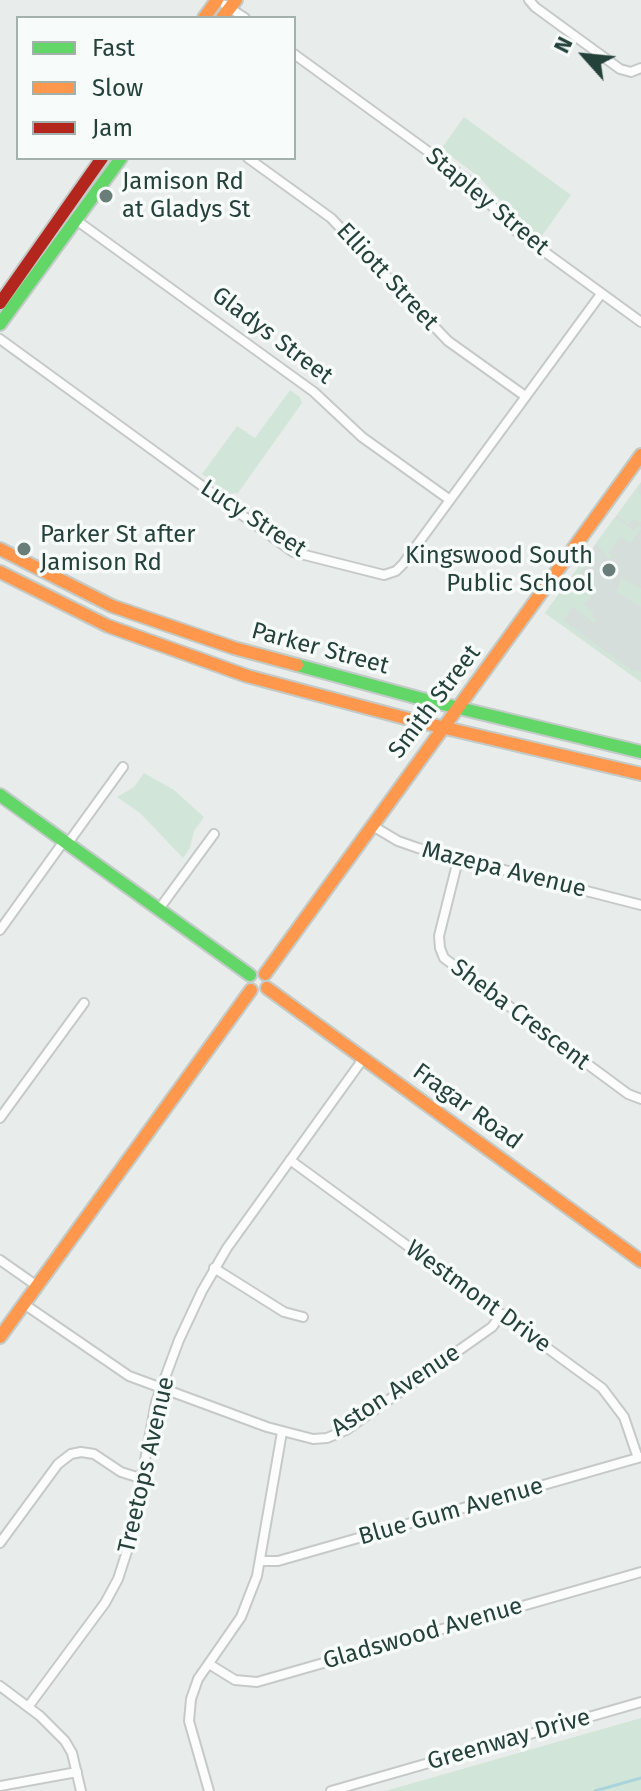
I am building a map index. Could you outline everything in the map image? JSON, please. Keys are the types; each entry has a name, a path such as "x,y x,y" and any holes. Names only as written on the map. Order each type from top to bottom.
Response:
{"main road":[{"path":"0,303 101,160"},
{"path":"0,324 120,160"},
{"name":"Gladys Street","path":"64,211 76,220"},
{"name":"Smith Street","path":"265,974 641,455"},
{"name":"Parker Street","path":"0,549 112,606 190,635 299,667 641,752"},
{"name":"Parker Street","path":"0,572 108,626 275,684 641,774"},
{"path":"0,795 250,975"},
{"path":"255,972 265,974 267,988 261,992 251,990 248,985 250,975 255,972"},
{"name":"Fragar Road","path":"267,988 641,1261"},
{"path":"0,1337 251,990"}],"street":[{"path":"216,0 229,8"},
{"path":"529,0 620,69 631,72 641,68"},
{"name":"Stapley Street","path":"296,55 466,179 516,231 641,322"},
{"name":"Elliott Street","path":"251,160 334,220 448,341 525,396"},
{"name":"Gladys Street","path":"76,220 314,392 362,437 450,500"},
{"name":"Lucy Street","path":"0,339 300,555 374,574 392,573 403,564 601,294"},
{"path":"0,930 123,767"},
{"name":"Mazepa Avenue","path":"371,825 398,841 458,860 641,905"},
{"path":"159,909 214,834"},
{"name":"Sheba Crescent","path":"458,860 439,936 444,958 628,1094 641,1099"},
{"path":"0,1118 84,1003"},
{"name":"Treetops Avenue","path":"28,1707 105,1603 118,1579 129,1545 140,1478 161,1388 185,1325 214,1268 363,1059"},
{"name":"Westmont Drive","path":"290,1160 608,1394 624,1417 640,1457"},
{"path":"0,1260 37,1286"},
{"path":"214,1268 284,1312 303,1317"},
{"name":"Aston Avenue","path":"24,1304 122,1372 282,1432 313,1439 340,1433 492,1327 502,1314"},
{"path":"209,1791 189,1714 194,1686 247,1606 261,1561 282,1432"},
{"path":"0,1543 58,1464 71,1454 94,1454 121,1472 140,1478"},
{"name":"Blue Gum Avenue","path":"261,1561 278,1561 640,1457"},
{"name":"Gladswood Avenue","path":"209,1664 235,1680 257,1682 641,1572"},
{"path":"0,1686 65,1741 81,1791"},
{"name":"Greenway Drive","path":"331,1791 641,1702"},
{"path":"0,1786 77,1772"}],"shaded area":[{"name":"Kingswood South Public School","path":"641,482 641,682 545,613"}],"green space":[{"path":"464,117 571,195 541,237 522,224 478,176 441,149"},
{"path":"290,390 300,397 302,403 238,493 229,494 202,474 237,426 255,438"},
{"path":"641,482 638,492 641,495 641,522 633,519 629,524 617,515"},
{"path":"615,517 634,531 639,525 641,528 630,543 620,536 608,553 612,556 609,559 596,543"},
{"path":"592,548 595,556 583,566 579,578 600,589 596,588 584,605 594,613 592,616 596,620 594,623 573,607 563,620 634,672 637,669 641,672 641,682 545,613"},
{"path":"621,578 641,589 641,607 617,592"},
{"path":"144,773 174,790 204,817 194,831 190,848 183,858 140,813 117,797 134,787"},
{"path":"641,1718 641,1791 385,1791"}],"waterway":[{"path":"595,1791 641,1778"}],"traffic: fast":[{"path":"0,324 120,160"},
{"path":"297,665 641,752"},
{"path":"0,795 250,975"}],"traffic: slow":[{"path":"205,16 217,0"},
{"path":"224,16 236,0"},
{"path":"265,974 641,455"},
{"path":"0,549 112,606 234,648 297,665"},
{"path":"0,572 108,626 247,676 420,722 641,774"},
{"path":"267,988 641,1261"},
{"path":"0,1337 251,990"}],"traffic: jam":[{"path":"0,303 101,160"}],"place":[{"name":"Jamison Rd at Gladys St","path":"106,196"},
{"name":"Parker St after Jamison Rd","path":"24,549"},
{"name":"Kingswood South Public School","path":"609,570"}]}
